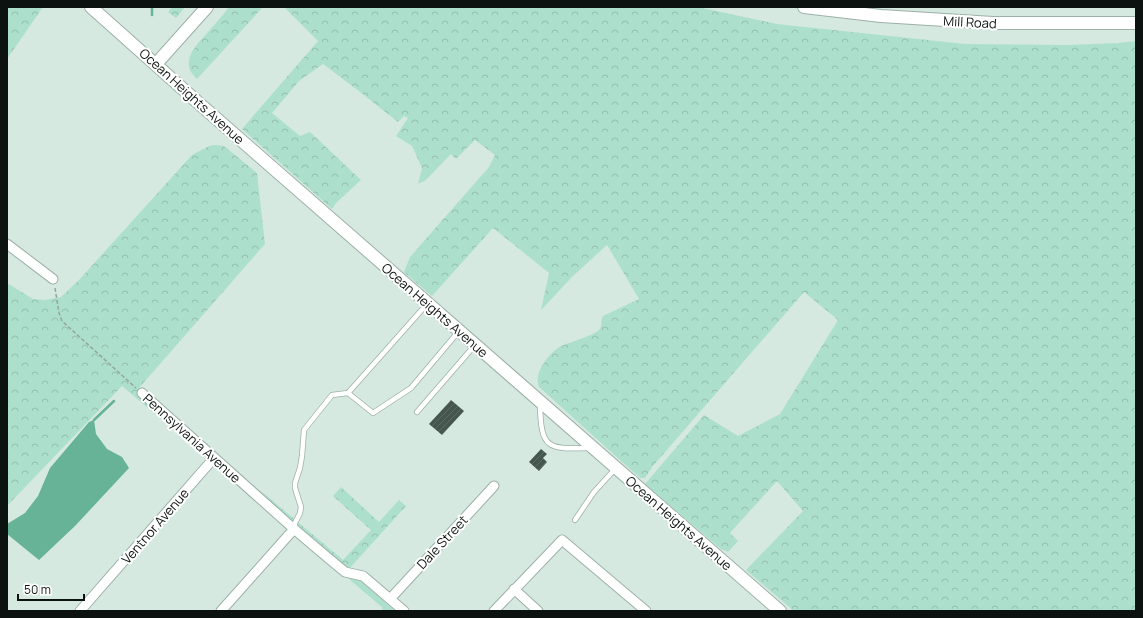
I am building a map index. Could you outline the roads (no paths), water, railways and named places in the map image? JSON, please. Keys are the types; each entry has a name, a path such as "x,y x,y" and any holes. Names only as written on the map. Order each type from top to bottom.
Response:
{"main road":[{"name":"Ocean Heights Avenue","path":"91,7 213,116 780,611"},
{"path":"156,64 207,7"},
{"name":"Mill Road","path":"804,7 838,9 900,17 992,23 1136,23"}],"street":[{"path":"7,244 53,279"},
{"name":"Pennsylvania Avenue","path":"142,393 294,529 346,572 363,576 404,611"},
{"name":"Ventnor Avenue","path":"80,611 214,458"},
{"name":"Dale Street","path":"390,599 494,486"},
{"path":"221,611 294,529"},
{"path":"494,611 562,540 646,611"},
{"path":"514,589 538,611"}],"lane":[{"path":"294,529 301,507 295,488 295,483 300,468 304,430 332,395 348,393 428,303"},
{"path":"348,393 373,413 411,388 460,331"},
{"path":"417,412 475,344"},
{"path":"540,401 541,428 545,438 552,446 559,448 594,448"},
{"path":"575,520 594,492 616,468"}],"waterway":[{"path":"152,7 152,15"},
{"path":"94,420 114,401"}]}
